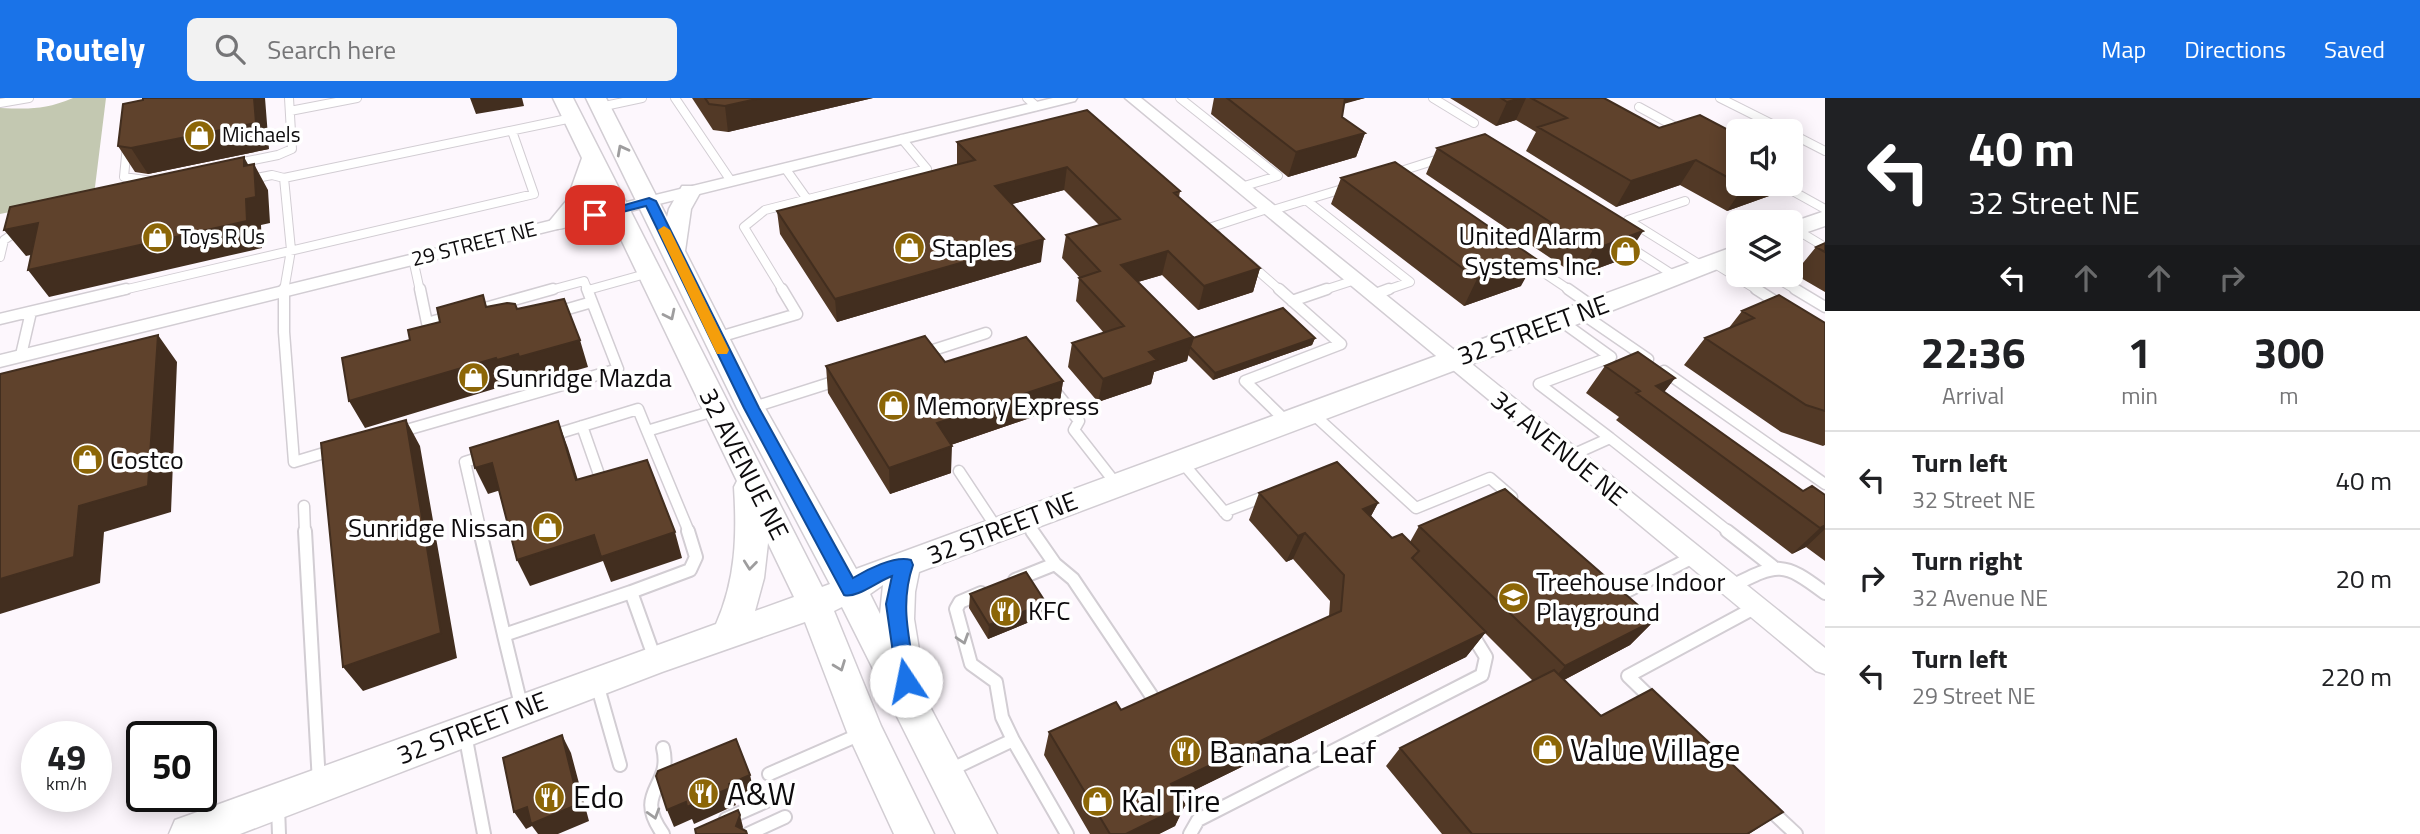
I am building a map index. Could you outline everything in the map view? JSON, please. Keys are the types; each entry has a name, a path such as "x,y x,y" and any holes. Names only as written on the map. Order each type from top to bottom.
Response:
{"main road":[{"name":"32 AVENUE NE","path":"563,98 814,603 865,732 914,834"},
{"name":"32 AVENUE NE","path":"598,102 674,249 751,408 850,590 977,834"},
{"path":"560,223 578,202 592,159"},
{"path":"674,249 678,215 690,191"},
{"path":"1803,226 1825,218"},
{"name":"32 STREET NE","path":"189,834 278,817 320,786 655,659 772,620 850,590 871,576 1579,314 1725,257"},
{"path":"729,633 748,588 754,538 748,472"},
{"path":"905,565 897,586 895,604 911,705"}],"street":[{"name":"29 STREET NE","path":"0,361 902,139 1032,102 1070,98"},
{"name":"34 AVENUE NE","path":"1132,98 1825,663"}],"lane":[{"path":"0,103 29,98"},
{"path":"226,165 278,155 292,149 289,98"},
{"path":"290,111 358,98"},
{"path":"598,102 642,98"},
{"path":"676,98 731,181"},
{"path":"1180,98 1278,176 1241,187"},
{"path":"1433,98 1474,123"},
{"path":"1720,98 1762,119"},
{"path":"1639,107 1694,137"},
{"path":"239,181 272,175 284,178 572,118"},
{"path":"0,319 534,194 512,131"},
{"path":"128,138 124,177 148,181 161,179"},
{"path":"716,338 797,314 744,227 765,210 927,169 902,139"},
{"path":"1803,140 1825,151"},
{"path":"1385,176 1448,156"},
{"path":"785,168 807,199"},
{"path":"1398,172 1409,180"},
{"path":"284,178 291,250 284,291 284,331 294,462 346,447"},
{"path":"1219,237 1209,228 1359,184"},
{"path":"1802,196 1825,209"},
{"path":"1306,200 1410,282 1373,295"},
{"path":"1685,201 1628,220 1725,257 1793,312"},
{"path":"0,257 4,240 14,231 23,228"},
{"path":"1608,233 1675,276"},
{"path":"1803,236 1825,247"},
{"path":"1240,255 1341,344 1245,381 1299,416 1416,509 1490,478 1520,505"},
{"path":"1518,255 1579,314 1611,357 1539,384 1772,566 1797,571 1825,593"},
{"path":"385,436 618,369 584,281 427,323 413,260"},
{"path":"588,290 649,273"},
{"path":"1292,301 1355,281"},
{"path":"1791,287 1825,307"},
{"path":"544,315 592,302"},
{"path":"502,303 505,314"},
{"path":"21,355 31,312"},
{"path":"1579,314 1825,484"},
{"path":"918,355 986,333"},
{"path":"751,408 848,377"},
{"path":"1046,379 1079,421 1074,430 1117,485"},
{"path":"504,635 690,570 696,558 660,477 648,431 638,409 543,438"},
{"path":"648,431 717,410"},
{"path":"582,426 607,494 618,490"},
{"path":"1570,456 1610,439"},
{"path":"491,454 465,462 522,709"},
{"path":"1181,461 1226,514 1285,488"},
{"path":"959,471 999,530"},
{"path":"304,506 320,786"},
{"path":"1025,520 1055,564 1073,579 1151,695"},
{"path":"1601,576 1621,594 1693,557"},
{"path":"1055,564 960,602 956,609 971,664 996,682 1002,717 1067,834"},
{"path":"1730,587 1772,566"},
{"path":"631,592 655,659"},
{"path":"1667,713 1628,676 1755,607"},
{"path":"1190,834 1198,820 1482,676 1486,657 1476,638 1458,619"},
{"path":"597,681 620,765"},
{"path":"465,731 484,834"},
{"path":"769,774 865,732"},
{"path":"945,772 1013,740"},
{"path":"663,748 667,763 650,795 657,827 663,834"},
{"path":"716,823 778,796"},
{"path":"1757,797 1796,834"},
{"path":"748,834 786,817"}],"green space":[{"path":"73,98 106,98 94,195 0,214 0,108 37,108"}],"building":[{"path":"143,98 254,98 256,123 131,148 118,146 123,104"},
{"path":"705,98 761,98 725,106 709,104"},
{"path":"1227,98 1345,98 1342,117 1365,133 1296,152"},
{"path":"1501,98 1520,98 1507,102"},
{"path":"1531,98 1604,98 1659,128 1700,115 1726,129 1726,176 1696,160 1631,181 1538,127 1567,118"},
{"path":"1087,110 1180,191 1174,193 1260,268 1204,286 1168,251 1121,265 1193,337 1149,352 1157,360 1103,379 1072,343 1124,326 1079,278 1100,271 1066,235 1120,219 1067,167 995,186 1044,239 835,299 777,211 975,160 957,142"},
{"path":"1485,134 1643,231 1593,250 1437,148"},
{"path":"244,157 244,166 254,164 256,197 246,199 247,221 28,270 38,223 4,230 10,207"},
{"path":"1395,162 1536,259 1477,279 1341,178"},
{"path":"1825,243 1825,252 1816,247"},
{"path":"483,295 486,307 507,303 515,304 517,309 564,299 580,340 519,357 518,354 497,360 496,358 349,401 342,358 410,340 408,330 440,322 437,308"},
{"path":"1779,295 1825,323 1825,411 1806,405 1705,338 1754,318 1742,311"},
{"path":"1283,308 1315,338 1215,373 1190,347 1193,338"},
{"name":"Costco","path":"158,335 148,486 79,506 74,557 0,579 0,374"},
{"path":"925,336 945,362 1026,337 1063,381 937,423 952,446 889,468 826,366"},
{"path":"1638,352 1675,378 1656,386 1803,491 1812,486 1825,495 1825,525 1820,528 1636,393 1640,391 1605,366"},
{"path":"406,420 441,633 343,667 321,443"},
{"path":"558,421 576,480 647,460 675,532 601,557 594,535 517,560 492,463 475,468 470,448"},
{"path":"1337,462 1378,503 1363,509 1392,538 1402,534 1419,551 1412,558 1486,632 1171,784 1185,805 1126,834 1110,834 1049,732 1116,702 1121,710 1341,611 1344,575 1305,533 1298,536 1259,493"},
{"path":"1505,489 1655,620 1565,666 1419,526"},
{"path":"1026,572 1046,603 989,625 970,594"},
{"name":"Value Village","path":"1554,670 1601,716 1652,689 1783,812 1747,834 1472,834 1400,748"},
{"path":"562,735 579,804 531,824 527,807 514,812 503,758"},
{"path":"736,739 750,775 729,784 730,788 687,807 686,802 667,810 656,776 658,771"},
{"path":"738,810 740,815 736,826 747,834 696,834 695,829"}],"slow traffic":[{"path":"664,230 722,350"}],"place":[{"name":"Michaels","path":"199,135"},
{"name":"Toys R Us","path":"157,237"},
{"name":"Staples","path":"909,248"},
{"name":"United Alarm Systems Inc.","path":"1625,251"},
{"name":"Sunridge Mazda","path":"473,378"},
{"name":"Memory Express","path":"893,406"},
{"name":"Costco","path":"87,460"},
{"name":"Sunridge Nissan","path":"548,528"},
{"name":"Treehouse Indoor Playground","path":"1513,597"},
{"name":"KFC","path":"1005,611"},
{"name":"Value Village","path":"1547,750"},
{"name":"Banana Leaf","path":"1186,752"},
{"name":"A&W","path":"704,794"},
{"name":"Edo","path":"550,797"},
{"name":"Kal Tire","path":"1098,801"}],"route":[{"path":"595,215 649,201 751,408 850,590 871,576 905,565 897,586 895,604 906,681"}]}
